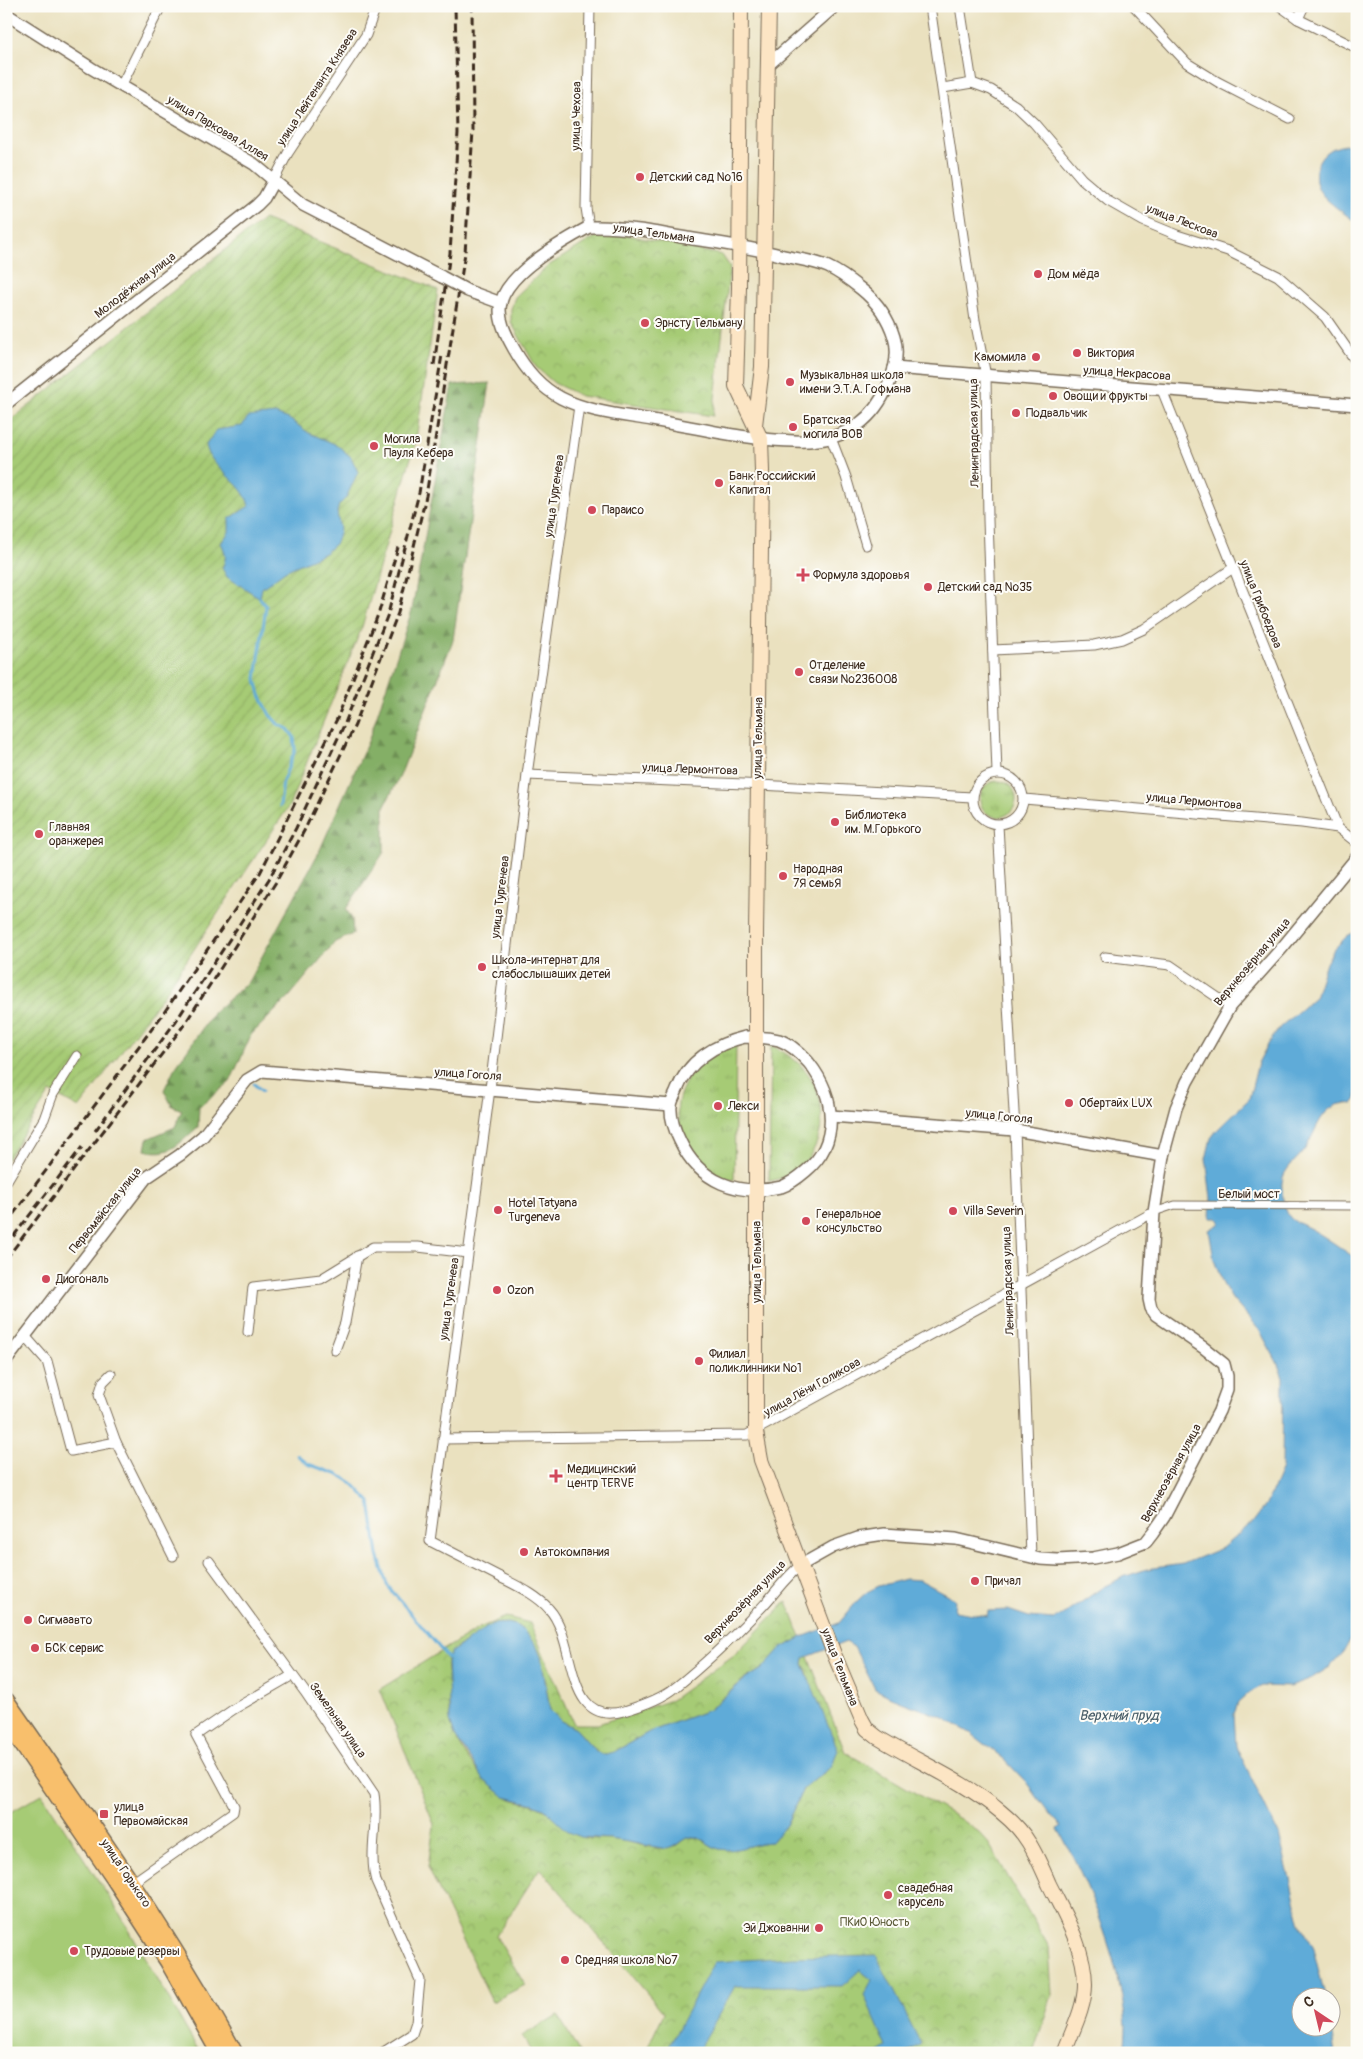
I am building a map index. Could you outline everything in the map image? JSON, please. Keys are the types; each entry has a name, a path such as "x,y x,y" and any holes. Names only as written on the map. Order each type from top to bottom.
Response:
{"main road":[{"name":"улица Тельмана","path":"740,6 740,246 736,386 761,439 762,471 756,1037 756,1432 761,1460 834,1654 858,1713 867,1729 892,1746 962,1785 992,1805 1012,1822 1029,1843 1070,1927 1083,1966 1085,1984 1083,2001 1064,2053"},
{"path":"755,425 762,367 769,6"},
{"name":"улица Горького","path":"6,1700 127,1887 218,2053"},
{"name":"улица Горького","path":"6,1721 127,1887 176,1950 235,2053"}],"street":[{"path":"121,86 161,6"},
{"name":"улица Лейтенанта Князева","path":"274,180 288,153 366,36 376,6"},
{"name":"улица Чехова","path":"589,227 586,208 590,6"},
{"path":"768,65 835,6"},
{"name":"Ленинградская улица","path":"930,6 975,320 986,376 997,773"},
{"path":"943,88 972,83 960,6"},
{"path":"1134,6 1187,63 1218,82 1290,118"},
{"path":"1280,6 1298,19 1357,48"},
{"path":"1298,19 1304,6"},
{"name":"улица Парковая Аллея","path":"6,14 121,86 254,164 303,205 468,291 501,303"},
{"name":"улица Лескова","path":"972,83 990,90 1016,106 1034,123 1082,179 1108,202 1143,221 1177,235 1228,251 1278,276 1326,317 1357,363"},
{"name":"Молодёжная улица","path":"6,404 257,205 264,198 274,180"},
{"path":"501,303 510,282 550,250 589,227"},
{"name":"улица Тельмана","path":"501,303 501,320 510,341 529,373 545,388 579,406 761,439 813,442 831,438 859,425 882,398 894,368 895,339 884,312 861,289 827,267 764,250 624,227 589,227"},
{"name":"улица Некрасова","path":"894,368 1357,405"},
{"name":"улица Грибоедова","path":"1162,390 1338,828"},
{"name":"улица Тургенева","path":"430,1541 490,1089 527,775 579,406"},
{"path":"831,438 846,478 866,545"},
{"path":"993,650 1094,645 1122,639 1144,629 1233,568"},
{"path":"997,773 1006,774 1017,781 1024,799 1022,808 1016,817 1007,823 998,825 990,824 976,813 972,798 976,784 985,776 997,773"},
{"name":"улица Лермонтова","path":"527,775 758,785 972,798"},
{"name":"улица Лермонтова","path":"1024,799 1302,823 1338,828"},
{"name":"Ленинградская улица","path":"998,825 1015,1130 1031,1556"},
{"path":"1338,828 1357,843"},
{"name":"Верхнеозёрная улица","path":"430,1541 516,1586 548,1608 561,1629 580,1693 588,1705 602,1714 616,1713 634,1708 674,1689 720,1649 801,1565 833,1547 858,1538 884,1534 956,1539 1031,1556 1058,1560 1093,1558 1118,1553 1146,1542 1164,1517 1219,1411 1227,1389 1227,1376 1224,1364 1156,1315 1150,1308 1148,1287 1154,1212 1170,1126 1187,1082 1230,1006 1282,948 1357,857"},
{"path":"1105,957 1170,965 1230,1006"},
{"path":"756,1037 780,1040 798,1051 806,1059 826,1091 830,1102 831,1116 828,1141 819,1159 811,1167 782,1186 744,1190 730,1187 708,1178 698,1168 684,1151 676,1133 671,1105 680,1082 688,1070 700,1058 712,1049 731,1041 756,1037"},
{"path":"6,1182 44,1119 54,1094 77,1056"},
{"name":"улица Гоголя","path":"262,1070 671,1105"},
{"name":"Первомайская улица","path":"6,1361 146,1178 180,1155 202,1136 247,1080 262,1070"},
{"name":"улица Гоголя","path":"831,1116 1015,1130 1163,1156"},
{"name":"Белый мост","path":"1154,1212 1175,1205 1195,1204 1357,1206"},
{"name":"улица Лёни Голикова","path":"443,1439 736,1436 756,1432 1154,1212"},
{"path":"248,1332 253,1287 321,1279 374,1247 418,1247 468,1254"},
{"path":"335,1350 345,1323 358,1256"},
{"path":"25,1336 47,1361 72,1451 116,1442"},
{"path":"111,1374 103,1382 99,1395 116,1442 173,1556"},
{"path":"127,1887 233,1812 234,1806 196,1735 234,1709 291,1676 209,1561"},
{"name":"Земельная улица","path":"291,1676 305,1692 374,1794 377,1812 372,1856 374,1875 419,1974 416,2022 412,2034 382,2053"}],"green space":[{"path":"264,219 438,290 416,440 362,627 289,806 165,993 79,1108 50,1092 6,1161 6,424"},
{"path":"627,235 722,255 730,267 713,416 581,396 554,383 536,367 511,322 511,309 515,297 548,266 595,237"},
{"path":"490,383 453,640 400,776 384,807 384,852 346,909 352,919 353,934 335,942 289,997 251,1035 230,1082 199,1107 198,1127 180,1143 168,1150 154,1152 145,1150 147,1139 175,1127 182,1110 172,1106 164,1090 174,1069 213,1013 248,982 319,852 369,739 412,610 452,385"},
{"path":"998,781 1005,782 1011,786 1015,792 1015,806 1011,812 1005,816 998,817 991,816 985,812 981,806 980,799 981,792 985,786 991,782"},
{"path":"736,1045 734,1180 719,1176 711,1171 696,1155 689,1145 680,1123 678,1103 685,1083 694,1069 710,1056"},
{"path":"771,1045 801,1066 815,1085 820,1102 821,1120 818,1137 812,1153 801,1166 787,1176 769,1181"},
{"name":"ПКиО Юность","path":"787,1601 801,1638 779,1650 762,1669 743,1680 709,1710 649,1732 614,1752 606,1754 600,1754 576,1729 561,1721 550,1710 541,1657 537,1647 524,1631 516,1625 499,1623 454,1650 447,1660 449,1715 457,1740 470,1761 495,1789 508,1798 542,1808 565,1828 581,1837 611,1839 648,1847 663,1848 676,1846 687,1838 693,1837 716,1848 727,1850 772,1842 786,1825 803,1789 831,1767 807,1671 803,1664 804,1658 808,1656 845,1752 960,1819 979,1833 989,1844 1049,1947 1052,1995 1033,2053 645,2053 664,2013 540,1868 496,1936 525,1985 492,2002 428,1867 434,1824 380,1689 479,1628 506,1617 530,1623 574,1724 598,1724 671,1700 734,1655"},
{"name":"Трудовые резервы","path":"42,1794 118,1911 200,2053 6,2053 6,1815"},
{"path":"558,2015 580,2053 532,2053 522,2036"}],"water":[{"path":"1357,143 1357,223 1324,197 1318,187 1316,174 1319,161 1328,151 1339,146"},
{"path":"275,414 289,419 309,433 337,445 351,457 358,472 346,498 339,505 337,512 340,530 336,543 325,553 285,571 262,588 260,598 227,577 222,568 225,556 221,543 229,532 229,519 249,506 246,497 240,489 214,462 206,445 216,430 242,426 248,417"},
{"name":"Верхний пруд","path":"1357,931 1357,1099 1353,1104 1334,1106 1322,1117 1305,1149 1285,1173 1282,1196 1287,1213 1291,1218 1319,1233 1357,1259 1357,1614 1353,1635 1343,1653 1330,1667 1307,1681 1290,1687 1262,1686 1249,1693 1238,1703 1234,1714 1236,1746 1279,1835 1301,1924 1313,1948 1322,1986 1290,1986 1290,2036 1333,2036 1336,2053 1124,2053 1126,2026 1118,1977 1102,1924 1092,1899 1070,1850 1058,1829 1061,1826 1026,1782 1004,1759 972,1734 942,1717 899,1701 875,1689 854,1647 846,1642 804,1658 803,1664 838,1750 831,1767 803,1789 786,1825 772,1842 726,1850 716,1848 698,1838 691,1837 667,1849 611,1839 580,1837 570,1833 543,1808 505,1797 484,1780 455,1736 450,1721 447,1662 451,1652 492,1624 508,1623 516,1625 524,1631 537,1647 541,1657 550,1710 561,1721 576,1729 600,1754 606,1754 614,1752 649,1732 709,1710 744,1680 762,1669 779,1650 802,1637 839,1623 858,1600 867,1592 879,1586 906,1579 920,1580 955,1599 954,1611 987,1616 988,1611 1008,1610 1029,1617 1054,1619 1066,1613 1103,1587 1123,1577 1147,1569 1183,1564 1222,1548 1253,1522 1266,1505 1282,1468 1283,1378 1277,1362 1260,1331 1232,1299 1223,1284 1214,1260 1209,1230 1219,1224 1220,1221 1217,1218 1210,1218 1211,1198 1206,1159 1211,1138 1249,1099 1258,1063 1267,1046 1280,1027 1315,997 1326,963 1334,949 1347,936"},
{"path":"876,1955 921,2044 906,2053 877,2053 887,2047 864,1995 872,1980 860,1970 842,1986 735,1986 697,2053 665,2053 714,1962 792,1957"}],"waterway":[{"path":"260,598 266,606 256,679 260,695 270,715 278,724 288,729 294,737 295,750 283,781 280,806"},
{"path":"254,1084 262,1091"},
{"path":"297,1455 308,1464 339,1475 352,1483 370,1502 378,1555 387,1585 448,1658"}],"railway":[{"path":"434,365 450,253 458,133 455,6"},
{"path":"6,1259 184,1025 276,882 304,831 355,725 398,613 426,496 465,253 473,131 472,6"},
{"path":"95,1131 176,1021 269,879 296,828 345,723 388,614 419,493 442,355"},
{"path":"6,1224 163,1014 260,873 337,719 379,612 399,544"},
{"path":"6,1246 82,1147"}],"place":[{"name":"Детский сад №16","path":"640,177"},
{"name":"Дом мёда","path":"1038,274"},
{"name":"Эрнсту Тельману","path":"645,323"},
{"name":"Виктория","path":"1077,353"},
{"name":"Камомила","path":"1036,357"},
{"name":"Музыкальная школа имени Э.Т.А. Гофмана","path":"790,382"},
{"name":"Овощи и фрукты","path":"1053,396"},
{"name":"Подвальчик","path":"1016,413"},
{"name":"Братская могила ВОВ","path":"793,427"},
{"name":"Могила Пауля Кебера","path":"374,446"},
{"name":"Банк Российский Капитал","path":"719,483"},
{"name":"Параисо","path":"592,510"},
{"name":"Формула здоровья","path":"803,575"},
{"name":"Детский сад №35","path":"928,587"},
{"name":"Отделение связи №236008","path":"799,672"},
{"name":"Библиотека им. М.Горького","path":"835,822"},
{"name":"Главная оранжерея","path":"39,834"},
{"name":"Народная 7Я семьЯ","path":"783,876"},
{"name":"Школа-интернат для слабослышаших детей","path":"482,967"},
{"name":"Обертайх LUX","path":"1069,1103"},
{"name":"Лекси","path":"718,1106"},
{"name":"Hotel Tatyana Turgeneva","path":"498,1210"},
{"name":"Villa Severin","path":"953,1211"},
{"name":"Генеральное консульство","path":"806,1221"},
{"name":"Диогональ","path":"46,1279"},
{"name":"Ozon","path":"497,1290"},
{"name":"Филиал поликлинники №1","path":"699,1361"},
{"name":"Медицинский центр TERVE","path":"556,1476"},
{"name":"Автокомпания","path":"524,1552"},
{"name":"Причал","path":"975,1581"},
{"name":"Сигмаавто","path":"28,1620"},
{"name":"БСК сервис","path":"35,1648"},
{"name":"улица Первомайская","path":"104,1814"},
{"name":"свадебная карусель","path":"888,1895"},
{"name":"Эй Джованни","path":"819,1928"},
{"name":"Трудовые резервы","path":"74,1951"},
{"name":"Средняя школа №7","path":"565,1960"}]}
